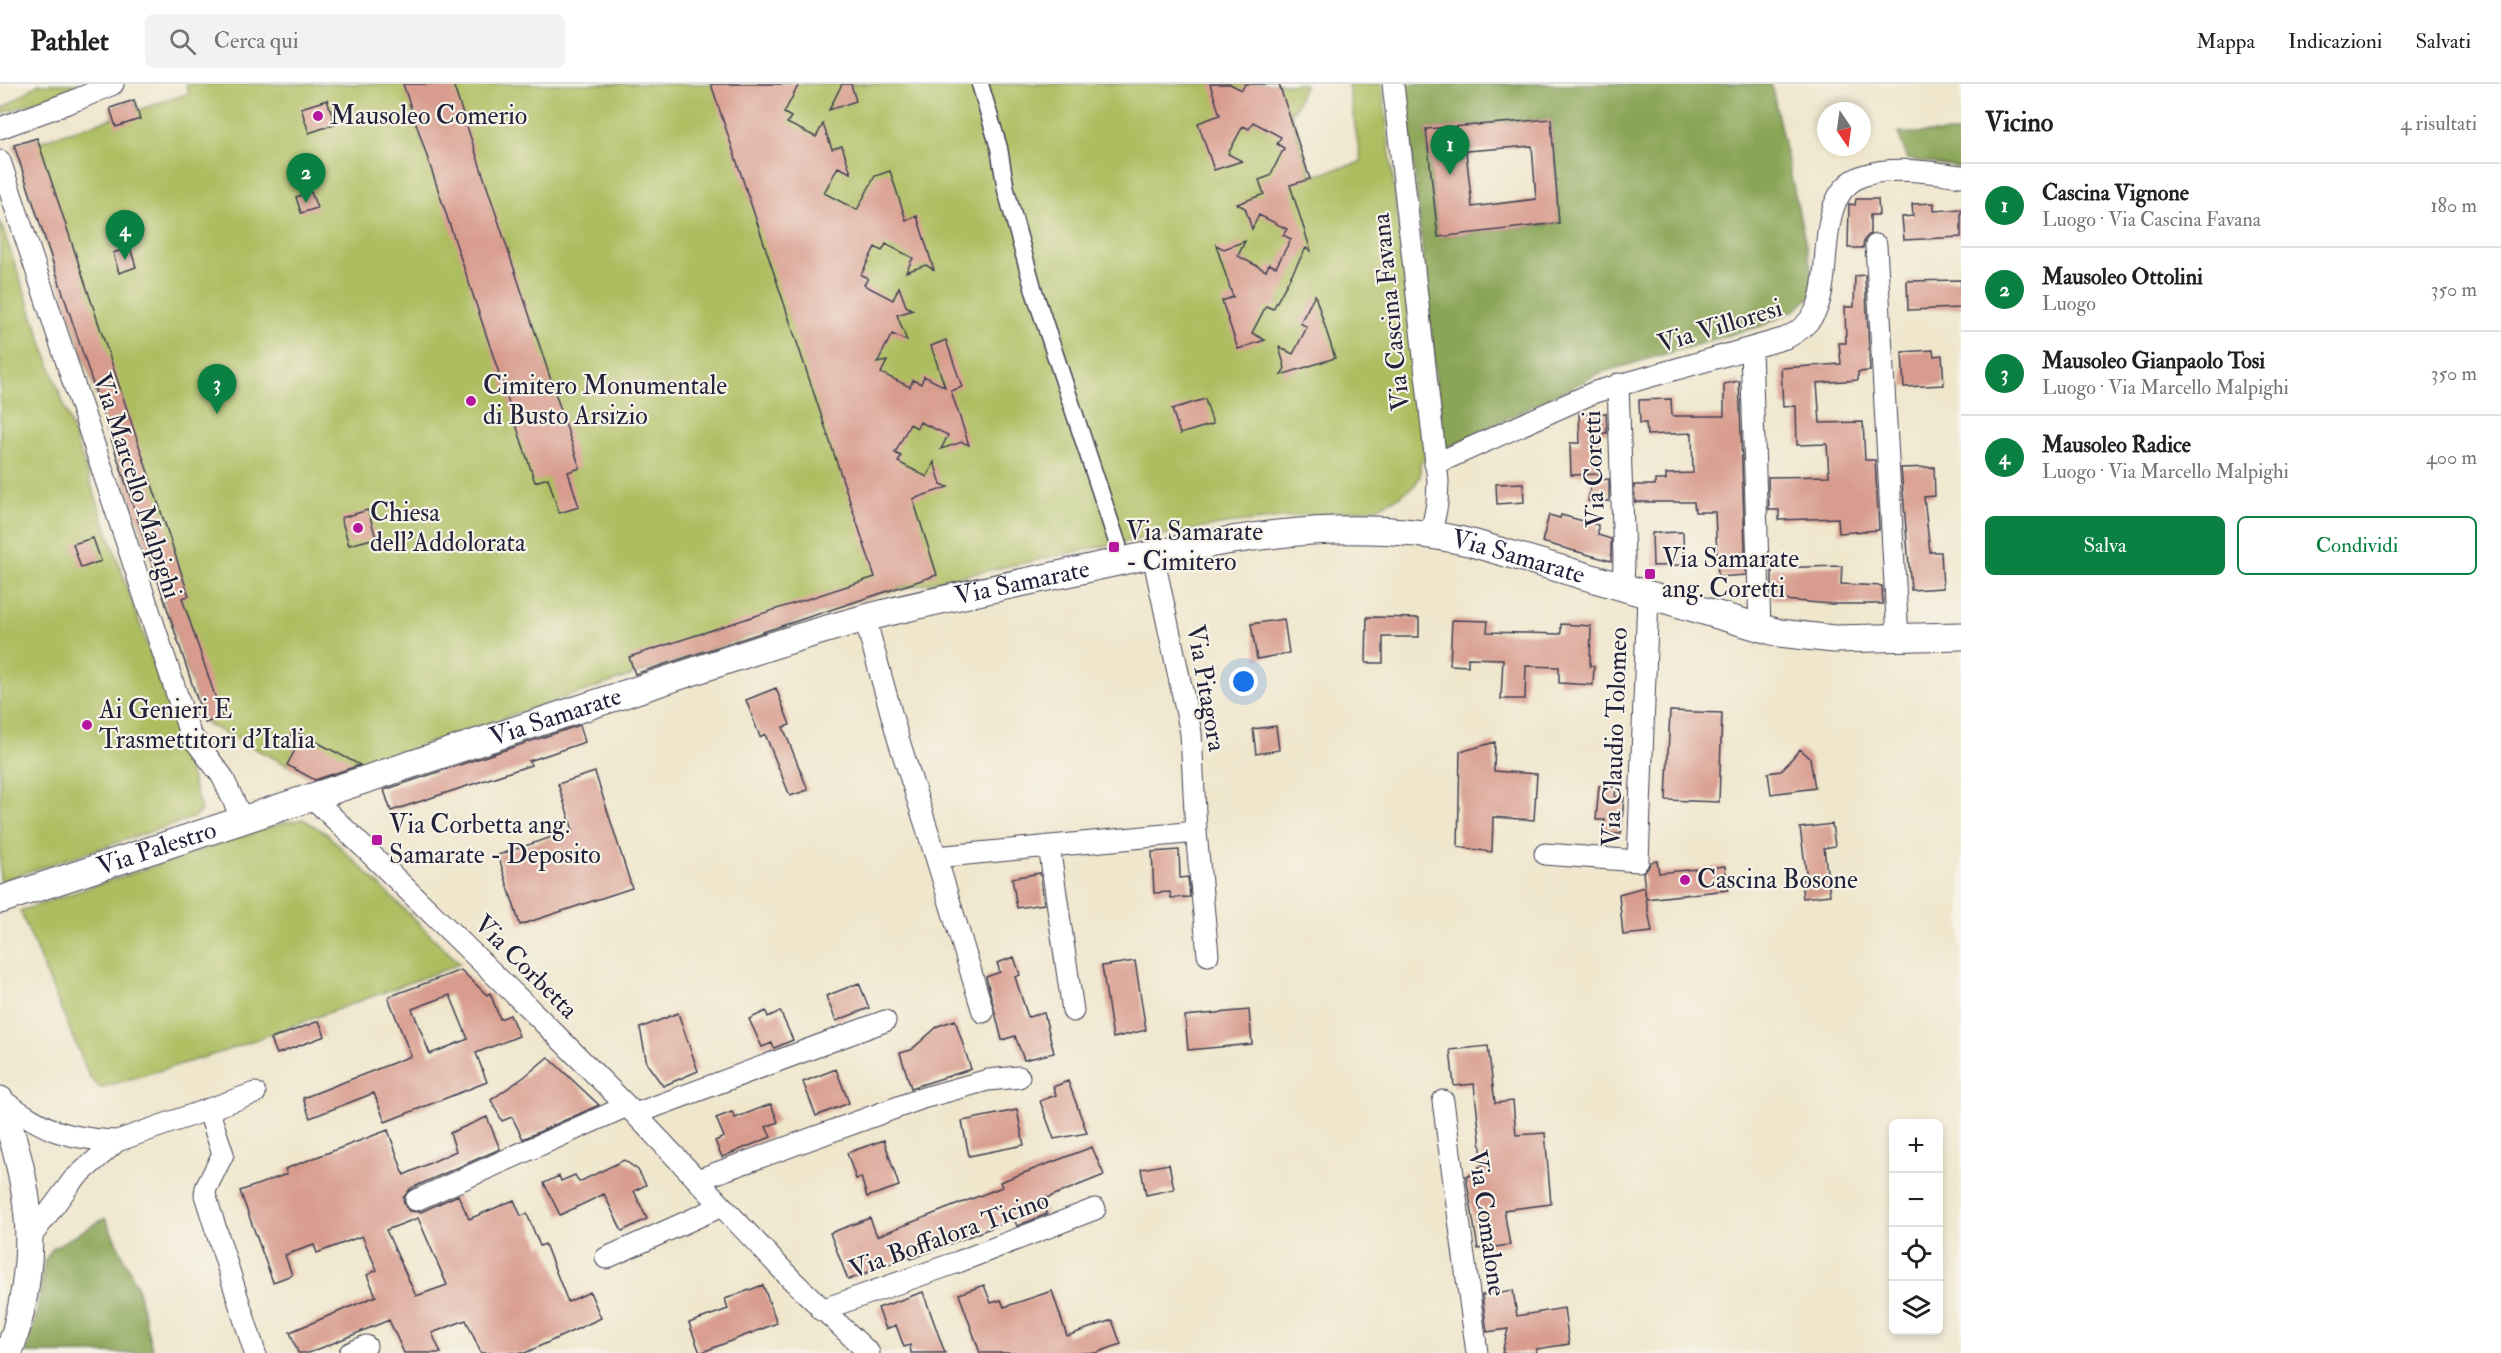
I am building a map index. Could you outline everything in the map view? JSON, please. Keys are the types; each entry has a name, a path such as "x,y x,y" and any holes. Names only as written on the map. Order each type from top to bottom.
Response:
{"street":[{"path":"0,128 113,84"},
{"path":"980,84 999,148 1006,190 1034,291 1118,545"},
{"name":"Via Cascina Favana","path":"1393,84 1438,496 1431,534"},
{"name":"Via Marcello Malpighi","path":"0,161 190,734 222,776 242,819"},
{"name":"Via Villoresi","path":"1435,464 1595,392 1786,339 1815,312 1822,290 1834,204 1849,183 1866,174 1888,171 1929,172 1961,176"},
{"path":"1876,245 1898,638"},
{"path":"1751,349 1760,628"},
{"name":"Via Coretti","path":"1618,384 1635,592"},
{"name":"Via Samarate","path":"312,797 747,653 865,618 1153,555 1299,532 1358,529 1431,534 1472,543 1760,628 1811,638 1961,636"},
{"name":"Via Pitagora","path":"1153,555 1191,733 1196,832 1208,955"},
{"name":"Via Claudio Tolomeo","path":"1545,854 1638,861 1635,592"},
{"path":"865,618 898,738 983,1012"},
{"name":"Via Palestro","path":"0,900 312,797"},
{"name":"Via Corbetta","path":"312,797 323,805 631,1110 821,1310 869,1353"},
{"path":"936,857 1196,832"},
{"path":"1049,846 1073,1011"},
{"path":"416,1200 631,1110 885,1021"},
{"path":"698,1180 923,1098 988,1080 1019,1077"},
{"path":"30,1238 73,1180 117,1141 255,1093"},
{"path":"0,1099 38,1124 59,1134 117,1141"},
{"path":"0,1099 17,1146 24,1175 30,1238 24,1293 9,1353"},
{"name":"Via Comalone","path":"1443,1101 1477,1353"},
{"path":"208,1109 224,1154 206,1188 205,1195 255,1353"},
{"path":"606,1258 722,1206"},
{"name":"Via Boffalora Ticino","path":"821,1310 958,1262 1095,1209"}],"green space":[{"path":"39,84 86,84 0,114 0,110"},
{"name":"Cimitero Monumentale di Busto Arsizio","path":"186,84 1305,84 1294,110 1290,111 1312,176 1361,162 1348,84 1382,84 1425,461 1420,462 1420,476 1415,485 1400,496 1376,508 1226,524 1118,543 881,593 316,780 205,723 14,145 37,138 38,142 113,118 110,108 134,100 138,110 189,93"},
{"path":"1405,84 1771,84 1816,291 1797,309 1764,325 1600,373 1443,450","holes":["1551,119 1559,223 1438,237 1426,129"]},
{"path":"1898,133 1961,133 1961,168 1908,159"},
{"path":"0,221 182,746 201,810 195,817 0,881"},
{"path":"303,819 327,834 460,964 222,1052 100,1088 90,1078 20,911 279,824"},
{"path":"105,1218 137,1286 153,1353 26,1353 37,1311 44,1262 53,1248"}],"building":[{"path":"403,84 453,84 580,468 568,472 579,507 559,513 548,478 535,482"},
{"path":"711,84 799,84 784,113 791,117 787,123 816,137 823,124 832,149 842,146 851,173 838,167 824,193 857,210 875,176 890,171 906,220 917,216 934,270 926,265 906,272 913,258 886,244 882,251 875,247 861,275 868,278 864,285 893,300 899,287 906,306 913,310 897,315 907,341 892,334 877,363 887,361 881,373 910,387 913,380 921,384 924,376 945,387 931,346 946,340 962,387 951,391 969,445 962,442 941,449 948,435 920,422 917,428 910,424 895,453 901,456 898,462 927,477 934,462 941,484 948,487 913,499 937,575 635,674 629,657 875,577"},
{"path":"842,84 851,84 856,101 829,110"},
{"path":"1210,84 1230,84 1242,90 1245,84 1279,84 1310,179 1290,185 1311,251 1306,248 1273,309 1266,306 1252,333 1265,340 1238,349 1222,301 1233,297 1216,245 1224,249 1245,241 1238,256 1266,271 1269,264 1276,267 1291,239 1283,235 1287,229 1259,215 1252,229 1245,208 1237,204 1264,194 1259,180 1270,176 1284,148 1277,144 1281,137 1253,122 1249,129 1243,126 1228,154 1242,161 1214,170 1198,123 1220,115"},
{"path":"134,100 140,119 116,127 110,108"},
{"name":"Mausoleo Comerio","path":"327,100 335,124 309,133 301,108"},
{"path":"1551,119 1559,223 1438,237 1426,129","holes":["1532,146 1536,199 1472,207 1466,151"]},
{"path":"37,138 189,596 182,598 222,717 205,723 14,145"},
{"path":"311,192 317,208 301,213 296,197"},
{"path":"1856,199 1878,199 1879,215 1870,215 1870,234 1864,240 1863,248 1848,248 1849,204 1855,205"},
{"path":"1934,203 1934,211 1961,209 1961,237 1904,240 1902,217 1913,216 1912,204"},
{"path":"130,247 136,267 119,273 113,253"},
{"path":"1865,275 1870,371 1858,372 1858,380 1817,383 1820,423 1863,422 1865,460 1875,460 1879,530 1839,533 1838,518 1779,520 1779,510 1769,510 1768,477 1829,476 1827,444 1797,445 1796,406 1783,407 1781,368 1841,364 1839,343 1846,343 1845,307 1854,307 1855,276"},
{"path":"1961,280 1961,308 1908,310 1907,281"},
{"path":"1315,295 1335,358 1281,375 1285,368 1279,347 1293,354 1307,327 1300,323"},
{"path":"1933,350 1934,356 1942,355 1944,385 1904,387 1902,352"},
{"path":"1739,381 1746,575 1718,577 1715,512 1695,512 1694,502 1635,502 1634,485 1655,485 1655,480 1666,480 1666,474 1693,473 1692,433 1647,435 1646,423 1640,423 1639,400 1671,399 1672,416 1724,416 1724,384"},
{"path":"1205,399 1213,424 1180,434 1172,409"},
{"path":"1606,413 1607,433 1599,433 1601,474 1571,475 1570,443 1580,443 1579,414"},
{"path":"1934,467 1935,496 1924,497 1930,552 1941,552 1943,588 1911,590 1901,468"},
{"path":"1609,479 1609,501 1588,501 1591,481"},
{"path":"1523,483 1524,502 1497,504 1496,484"},
{"name":"Chiesa dell'Addolorata","path":"368,510 376,538 349,545 341,518"},
{"path":"1549,515 1560,518 1561,515 1598,525 1598,535 1611,539 1611,561 1542,542"},
{"path":"1683,532 1684,565 1653,566 1652,533"},
{"path":"93,538 101,561 81,568 73,544"},
{"path":"1842,566 1841,584 1882,586 1883,604 1831,604 1772,599 1772,568"},
{"path":"1367,617 1419,618 1419,637 1383,637 1383,663 1366,663"},
{"path":"1284,619 1289,653 1257,659 1251,624"},
{"path":"1452,620 1488,621 1487,632 1561,634 1561,624 1591,626 1590,666 1594,666 1593,685 1559,683 1559,667 1526,666 1525,699 1501,699 1503,659 1468,658 1468,666 1450,665"},
{"path":"776,688 790,725 783,727 808,790 790,796 765,734 760,737 746,700"},
{"path":"1670,711 1722,713 1719,802 1666,800"},
{"path":"580,725 585,742 529,761 531,765 391,811 384,790"},
{"path":"1276,726 1279,750 1256,754 1253,729"},
{"path":"294,730 360,765 315,780 287,765 295,750 286,746"},
{"path":"1495,742 1494,771 1537,774 1534,820 1493,817 1492,852 1458,847 1460,752"},
{"path":"1800,749 1810,758 1815,788 1771,794 1768,773 1781,771"},
{"path":"595,772 632,888 520,925 498,855 573,830 558,784"},
{"path":"1599,786 1616,787 1615,797 1624,797 1621,834 1604,833 1605,820 1596,820"},
{"path":"1832,824 1835,846 1824,848 1830,895 1803,898 1801,880 1807,879 1800,828"},
{"path":"1179,850 1180,878 1188,877 1190,897 1171,898 1170,892 1154,893 1152,852"},
{"name":"Cascina Bosone","path":"1657,861 1659,873 1725,866 1728,890 1646,899 1652,932 1623,935 1619,894 1644,887 1646,898 1643,872 1651,862"},
{"path":"1040,873 1044,904 1017,908 1012,878"},
{"path":"1014,957 1020,975 1015,977 1028,1017 1044,1013 1054,1053 1024,1060 1015,1036 1002,1040 986,977 1000,972 997,963"},
{"path":"1135,961 1146,1030 1113,1038 1102,966"},
{"path":"461,970 487,995 490,993 500,1019 510,1015 519,1036 476,1053 487,1082 385,1122 374,1093 310,1118 303,1098 411,1056 388,997","holes":["450,995 468,1039 430,1054 412,1009"]},
{"path":"859,983 869,1008 836,1021 826,996"},
{"path":"1249,1010 1252,1044 1188,1050 1185,1016"},
{"path":"766,1011 768,1017 780,1011 793,1040 774,1048 772,1043 762,1047 749,1019"},
{"path":"678,1013 698,1071 663,1086 647,1064 640,1028"},
{"path":"955,1020 971,1069 911,1088 900,1053 911,1050 938,1026"},
{"path":"319,1021 325,1036 277,1054 271,1039"},
{"path":"1488,1046 1495,1103 1513,1101 1516,1135 1545,1133 1551,1204 1504,1210 1510,1245 1478,1249 1466,1176 1479,1174 1478,1167 1483,1166 1474,1084 1454,1086 1450,1050"},
{"path":"548,1057 599,1105 523,1139 512,1117 502,1121 491,1100"},
{"path":"836,1069 849,1103 816,1116 803,1082"},
{"path":"1068,1081 1087,1133 1054,1139 1040,1101 1056,1095 1053,1087"},
{"path":"771,1104 778,1122 766,1127 771,1137 722,1157 715,1141 724,1137 716,1118 732,1112 735,1118"},
{"path":"1017,1110 1024,1145 969,1156 962,1121"},
{"path":"487,1117 500,1149 411,1188 403,1198 409,1211 421,1212 458,1195 469,1219 514,1200 521,1216 527,1214 540,1246 545,1244 568,1302 590,1292 601,1318 525,1353 481,1353 466,1320 432,1333 441,1353 404,1353 389,1320 309,1353 298,1353 290,1332 376,1296 367,1275 377,1270 362,1236 317,1253 314,1245 285,1255 292,1275 273,1282 240,1191 287,1174 285,1169 388,1130 404,1175 456,1151 450,1133","holes":["418,1218 447,1285 416,1296 386,1230"]},
{"path":"884,1140 899,1186 867,1197 861,1177 856,1179 847,1153"},
{"path":"1092,1147 1104,1175 1042,1200 1047,1214 1017,1226 1014,1219 911,1259 910,1256 848,1280 830,1233 870,1218 877,1236 1002,1187 1000,1182"},
{"path":"624,1160 638,1170 646,1185 634,1191 647,1219 622,1231 604,1194 560,1215 544,1183 559,1176 561,1181 575,1175 579,1182"},
{"path":"1169,1164 1174,1189 1146,1195 1141,1169"},
{"path":"763,1285 777,1323 700,1353 689,1323 728,1309 725,1299"},
{"path":"984,1285 991,1303 1001,1300 1004,1307 1052,1291 1067,1336 1112,1320 1121,1344 1096,1353 980,1353 959,1294"},
{"path":"1513,1290 1517,1316 1564,1308 1569,1344 1536,1349 1537,1353 1502,1353 1508,1329 1487,1332 1482,1295"},
{"path":"923,1292 945,1353 911,1353 910,1345 904,1347 896,1325 886,1329 878,1308"}],"place":[{"name":"Mausoleo Comerio","path":"318,116"},
{"name":"Cascina Vignone","path":"1450,175"},
{"name":"Mausoleo Ottolini","path":"306,203"},
{"name":"Mausoleo Radice","path":"125,260"},
{"name":"Cimitero Monumentale di Busto Arsizio","path":"471,401"},
{"name":"Mausoleo Gianpaolo Tosi","path":"217,414"},
{"name":"Chiesa dell'Addolorata","path":"358,528"},
{"name":"Via Samarate - Cimitero","path":"1114,547"},
{"name":"Via Samarate ang. Coretti","path":"1650,574"},
{"name":"Ai Genieri E Trasmettitori d'Italia","path":"87,725"},
{"name":"Via Corbetta ang. Samarate - Deposito","path":"377,840"},
{"name":"Cascina Bosone","path":"1685,880"}]}
